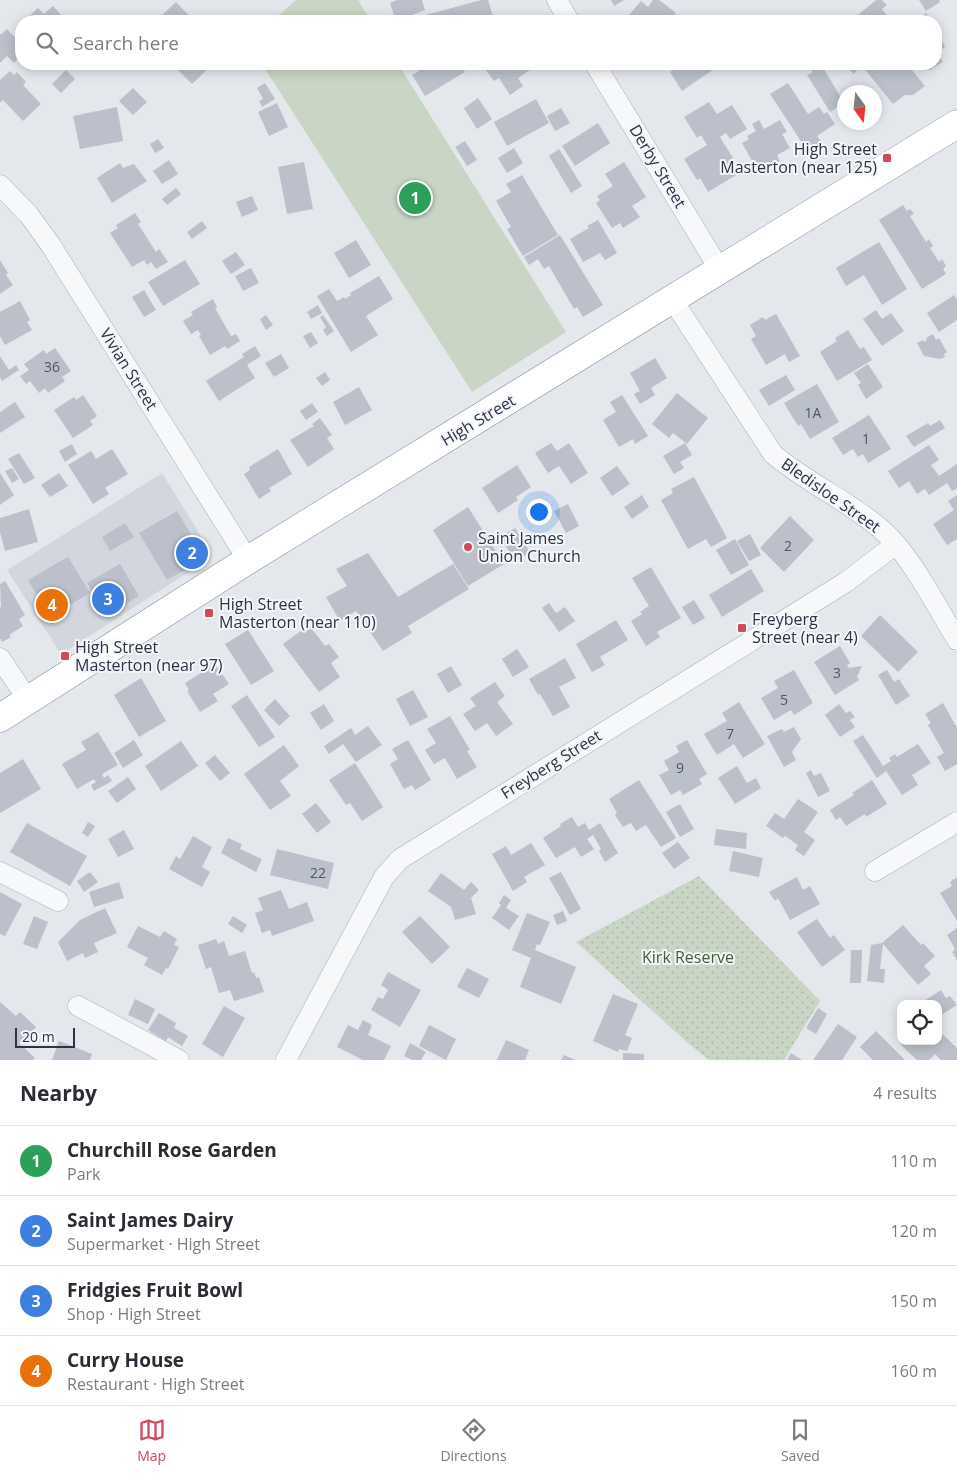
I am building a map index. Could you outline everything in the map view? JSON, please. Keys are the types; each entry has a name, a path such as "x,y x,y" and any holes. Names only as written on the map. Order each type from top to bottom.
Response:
{"highway":[{"name":"High Street","path":"0,718 248,560 534,386 957,124"}],"street":[{"path":"557,0 566,15"},
{"name":"Derby Street","path":"599,70 720,270"},
{"name":"Vivian Street","path":"0,184 29,215 50,244 248,560"},
{"name":"Bledisloe Street","path":"672,299 773,454 788,467 883,530 896,544 916,573 957,640"},
{"name":"Freyberg Street","path":"286,1060 384,877 400,859 846,582 896,544"},
{"path":"0,658 28,700"},
{"path":"874,871 957,822"},
{"path":"0,872 58,901"},
{"path":"78,1006 179,1060"}],"shaded area":[{"path":"162,473 209,549 206,561 61,654 7,570"}],"green space":[{"path":"296,0 358,0 367,15 280,15"},
{"path":"266,70 402,70 566,332 472,392"},
{"name":"Kirk Reserve","path":"699,876 820,1001 784,1060 709,1060 576,942"}],"building":[{"path":"397,0 422,0 425,10 412,15 394,15 390,3"},
{"path":"481,0 488,0 492,15 426,15"},
{"path":"611,0 624,0 614,6"},
{"path":"653,0 659,0 676,13 674,15 629,15 641,1 648,7"},
{"path":"876,0 882,0 887,5 882,9 886,15 858,15"},
{"path":"919,0 939,0 940,2 926,11"},
{"path":"176,2 188,15 162,15"},
{"path":"53,6 61,15 30,15 38,8 44,14"},
{"path":"7,29 15,38 14,63 7,56 0,63 0,35"},
{"path":"66,70 75,79 61,93 52,84"},
{"path":"178,70 207,70 192,84"},
{"path":"421,70 464,70 465,72 425,96 412,75"},
{"path":"486,70 530,70 518,78 523,86 510,95 499,78 494,81"},
{"path":"673,70 713,70 682,91 670,72"},
{"path":"812,70 825,70 837,91 837,108 830,112 807,75 813,72"},
{"path":"849,70 857,70 854,74"},
{"path":"865,70 912,70 925,86 913,95 905,95 893,104 882,91 882,85 878,85"},
{"path":"10,71 14,75 17,72 26,82 23,85 41,104 23,121 3,100 0,103 0,80"},
{"path":"265,83 275,99 262,107 259,101 263,99 257,88"},
{"path":"788,83 808,114 819,107 824,114 827,112 835,124 817,136 822,143 808,152 770,94"},
{"path":"133,88 147,102 133,115 119,101"},
{"path":"478,98 492,119 477,129 464,108"},
{"path":"536,99 549,123 507,146 494,122"},
{"path":"709,102 717,114 732,105 747,129 730,139 726,133 720,137 733,158 728,161 736,175 708,192 700,178 697,180 684,159 707,145 701,135 697,138 684,117"},
{"path":"277,103 288,127 269,136 258,112"},
{"path":"117,107 123,141 80,149 73,116"},
{"path":"561,108 570,123 555,131 547,116"},
{"path":"759,120 764,129 780,120 787,132 782,134 790,148 777,155 780,161 759,173 742,143 749,139 747,136 756,131 752,124"},
{"path":"598,123 610,143 575,166 562,146"},
{"path":"158,139 164,148 155,153 150,144"},
{"path":"465,141 477,160 467,166 455,147"},
{"path":"514,148 523,163 507,173 498,158"},
{"path":"559,149 582,186 571,193 549,156"},
{"path":"169,160 178,174 162,184 153,171"},
{"path":"304,162 313,209 287,214 278,167"},
{"path":"624,162 646,197 632,206 640,217 623,228 620,223 612,228 596,203 600,200 597,196 613,186 605,174"},
{"path":"120,163 123,168 134,164 147,181 112,203 97,178"},
{"path":"522,175 558,235 523,256 507,229 511,227 496,201 511,192 506,184"},
{"path":"176,188 181,194 167,205 162,199"},
{"path":"252,196 258,210 242,217 236,202"},
{"path":"903,205 907,211 910,209 914,214 910,216 926,242 929,239 933,246 930,248 939,262 942,259 946,266 943,269 946,274 922,289 879,220"},
{"path":"135,213 141,222 138,224 156,252 159,249 168,262 156,269 151,262 147,265 144,260 132,267 110,233 118,228 116,225"},
{"path":"598,220 617,253 605,260 600,253 583,262 570,239 589,228 587,226"},
{"path":"202,221 207,228 192,239 187,232"},
{"path":"560,235 603,305 583,317 577,307 574,309 549,266 544,269 538,259 529,265 524,257"},
{"path":"356,240 371,265 349,278 334,253"},
{"path":"879,242 907,289 882,305 864,275 846,286 836,268"},
{"path":"236,252 245,265 231,274 222,261"},
{"path":"0,260 8,273 6,275 13,285 0,294"},
{"path":"185,260 200,284 163,306 148,282"},
{"path":"251,268 259,283 243,291 235,276"},
{"path":"379,276 393,299 366,316 378,335 351,352 317,296 329,289 337,301 344,297 345,299 351,295 350,293"},
{"path":"144,290 156,310 144,317 132,297"},
{"path":"954,295 957,299 957,320 939,332 927,313"},
{"path":"213,299 217,307 215,308 231,336 236,334 240,341 227,349 225,346 210,355 199,336 201,335 198,330 191,334 183,321 193,315 191,312"},
{"path":"20,301 30,320 27,322 32,330 5,345 0,336 0,312"},
{"path":"318,305 322,313 311,319 307,312"},
{"path":"876,310 882,319 891,313 904,331 882,346 863,319"},
{"path":"776,314 800,356 789,362 785,354 766,365 751,339 756,336 750,325 763,317 765,320"},
{"path":"266,315 273,325 266,330 260,319"},
{"path":"323,315 334,331 327,336 323,330 326,327 320,317"},
{"path":"848,330 860,349 864,347 872,360 837,381 820,352 837,341 835,338"},
{"path":"311,332 318,343 310,348 303,336"},
{"path":"933,334 936,340 939,338 947,352 944,354 945,357 940,359 924,356 917,343 923,340 924,342 927,340 926,338"},
{"path":"255,346 261,356 247,365 255,378 219,401 206,381 244,357 242,354"},
{"path":"55,348 71,371 62,377 65,381 48,393 45,388 39,393 30,381 26,384 20,376 29,370 24,364 44,350 46,354"},
{"path":"281,354 289,368 274,377 265,363"},
{"path":"0,356 9,370 16,365 19,370 2,381 0,377"},
{"path":"655,358 667,378 651,388 655,395 640,404 634,394 640,391 630,373"},
{"path":"868,364 883,387 866,399 858,385 861,383 854,373"},
{"path":"325,372 330,380 322,386 316,378"},
{"path":"786,375 795,390 769,406 759,390"},
{"path":"817,384 839,422 810,439 801,424 798,426 784,403"},
{"path":"359,387 372,410 345,425 333,402"},
{"path":"677,393 708,418 687,444 673,433 669,438 652,424"},
{"path":"83,395 97,416 90,421 93,425 73,438 54,410 74,397 76,400"},
{"path":"622,395 648,436 635,444 633,439 619,447 603,420 616,412 610,402"},
{"path":"15,402 25,417 0,433 0,412"},
{"path":"312,403 318,412 306,420 300,411"},
{"path":"869,415 891,449 868,463 863,454 858,457 853,449 843,455 832,438"},
{"path":"320,418 332,435 327,438 334,449 308,467 290,440 314,426 312,424"},
{"path":"940,420 945,428 914,447 906,436 928,423 930,426"},
{"path":"551,443 557,451 569,443 588,473 571,484 559,466 548,473 535,453"},
{"path":"685,443 692,455 680,462 684,468 674,474 663,456"},
{"path":"72,444 77,454 65,462 59,451"},
{"path":"929,445 939,460 931,465 939,476 957,464 957,488 952,491 947,483 929,495 925,489 917,494 909,481 899,488 888,471"},
{"path":"112,449 128,474 105,488 109,494 93,504 68,465 91,451 96,459"},
{"path":"278,449 292,474 269,488 271,491 259,499 244,474 250,470 249,467"},
{"path":"19,453 35,478 24,484 8,459"},
{"path":"517,465 531,487 516,497 518,500 498,513 482,488"},
{"path":"617,466 630,484 612,496 600,478"},
{"path":"12,468 19,479 12,483 5,471"},
{"path":"0,473 14,495 0,505"},
{"path":"59,473 68,486 50,497 41,485"},
{"path":"694,477 727,538 711,547 706,539 688,549 661,500 673,493 671,489"},
{"path":"642,495 649,507 632,519 624,507"},
{"path":"957,495 957,539 947,545 933,524 954,510 948,501"},
{"path":"568,504 579,526 566,533 554,511"},
{"name":"Saint James Union Church","path":"468,507 504,564 468,586 433,530"},
{"path":"29,509 38,542 5,551 0,532 0,518"},
{"path":"177,511 195,541 200,538 210,555 167,580 139,533"},
{"path":"790,516 814,540 784,572 760,548"},
{"path":"125,523 134,537 110,551 102,537"},
{"path":"515,528 530,552 516,562 500,537"},
{"path":"750,534 761,555 749,561 737,541"},
{"path":"735,539 749,565 731,575 716,550"},
{"path":"368,553 398,597 453,564 469,589 408,626 412,633 383,651 356,611 340,621 326,597 347,586 336,569"},
{"path":"68,557 90,593 50,617 28,580"},
{"path":"120,564 139,596 107,616 87,583"},
{"path":"651,567 681,618 657,632 660,637 646,646 631,621 642,614 640,612 649,606 632,578"},
{"path":"751,569 764,591 722,617 709,595"},
{"path":"5,581 25,615 19,619 23,626 2,642 0,638 0,584"},
{"path":"694,600 705,618 693,625 682,607"},
{"path":"549,603 556,613 565,607 575,621 559,632 542,608"},
{"path":"880,615 918,652 898,672 861,636"},
{"path":"616,620 628,640 600,657 605,665 592,672 576,644"},
{"path":"309,625 325,646 329,644 339,657 331,663 340,677 319,692 283,644"},
{"path":"248,630 274,671 251,685 225,644"},
{"path":"840,646 850,663 847,665 849,668 862,666 857,677 859,680 835,695 814,662"},
{"path":"517,649 529,667 513,677 502,659"},
{"path":"565,658 576,678 559,687 570,707 553,716 529,679"},
{"path":"215,664 229,684 213,694 218,701 200,712 187,691 189,690 185,683"},
{"path":"451,666 462,685 448,693 437,674"},
{"path":"794,670 813,703 794,715 791,710 774,720 761,698 778,688 774,681"},
{"path":"887,670 894,682 899,679 910,696 896,705 878,675"},
{"path":"141,678 166,721 139,737 114,695"},
{"path":"495,682 505,696 497,702 513,724 496,736 487,723 475,731 463,714 476,706 470,698"},
{"path":"413,690 428,717 410,726 396,699"},
{"path":"247,695 275,737 259,747 231,706"},
{"path":"275,699 290,716 279,726 264,710"},
{"path":"739,702 765,744 743,758 734,744 717,755 704,734 727,721 722,713"},
{"path":"943,703 957,728 957,764 945,771 937,757 944,753 928,725 931,723 925,714"},
{"path":"324,704 334,721 321,730 310,713"},
{"path":"839,704 846,713 850,711 855,717 850,720 855,727 840,737 825,715"},
{"path":"450,716 470,750 467,751 477,767 457,779 445,758 434,764 425,750 436,743 427,729"},
{"path":"368,726 382,745 356,762 343,744 329,754 324,746 351,728 355,735"},
{"path":"794,727 801,739 792,752 796,760 784,767 767,736 782,729 784,732"},
{"path":"98,732 118,765 102,774 104,778 108,775 112,781 94,791 91,785 96,782 94,779 77,789 62,764 86,750 81,742"},
{"path":"863,735 883,766 891,761 889,758 895,754 897,757 918,744 931,763 912,775 918,785 902,795 886,771 877,778 853,741"},
{"path":"134,740 143,755 123,768 114,753"},
{"path":"408,740 431,780 415,790 412,785 404,789 390,764 398,759 392,749"},
{"path":"687,740 707,774 699,779 702,784 683,795 680,790 671,795 659,775 669,770 664,761 679,752 676,746"},
{"path":"181,741 198,766 161,791 145,766"},
{"path":"284,745 299,766 280,781 291,796 270,810 244,774"},
{"path":"215,755 230,773 220,781 205,763"},
{"path":"23,759 41,789 0,813 0,773"},
{"path":"355,763 383,807 362,821 350,803 346,805 329,780"},
{"path":"737,766 747,783 756,778 761,788 735,804 718,778"},
{"path":"811,770 814,776 821,773 830,791 818,797 806,773"},
{"path":"128,777 136,789 117,803 108,791"},
{"path":"639,780 676,838 661,847 646,825 636,831 631,823 623,827 615,815 617,813 609,799"},
{"path":"872,780 887,804 866,817 865,814 846,826 840,817 836,820 830,810 854,795 852,793"},
{"path":"798,799 818,812 804,832 815,840 804,856 795,850 798,845 785,836 783,838 766,826 775,813 784,819"},
{"path":"316,803 331,822 317,833 302,814"},
{"path":"680,804 694,829 680,837 666,812"},
{"path":"572,817 578,827 585,823 589,830 600,823 618,853 605,862 599,851 601,849 593,835 587,839 594,849 581,857 575,847 556,858 543,838"},
{"path":"88,822 95,826 88,837 82,833"},
{"path":"27,823 87,856 70,886 10,852"},
{"path":"716,829 747,833 746,849 714,845"},
{"path":"124,830 134,849 118,857 108,839"},
{"path":"193,836 212,847 202,867 210,872 202,887 169,869 176,856 180,859"},
{"path":"228,838 242,844 240,849 262,859 256,872 221,853"},
{"path":"678,842 690,858 674,869 662,853"},
{"path":"531,843 545,865 524,877 527,882 513,891 492,854 506,846 511,855"},
{"path":"277,849 334,863 328,889 270,875"},
{"path":"733,851 763,858 759,877 729,871"},
{"path":"90,872 98,882 84,892 77,881"},
{"path":"561,872 581,909 570,915 549,878"},
{"path":"441,873 464,890 471,882 479,890 471,898 476,914 455,920 451,907 428,891"},
{"path":"797,877 803,890 810,886 820,904 790,920 778,898 775,901 769,892"},
{"path":"957,877 957,921 940,893 952,886 950,882"},
{"path":"119,882 124,898 94,907 89,892"},
{"path":"281,890 289,909 307,902 314,921 272,936 270,930 262,933 255,913 263,910 258,898"},
{"path":"0,892 22,904 5,936 0,934"},
{"path":"504,895 511,900 506,908 519,916 509,930 492,918 501,905 499,903"},
{"path":"105,908 117,933 94,943 98,952 85,958 83,953 67,961 58,942 80,920"},
{"path":"563,911 567,921 557,925 553,915"},
{"path":"527,913 550,922 540,945 537,944 535,950 576,967 561,1004 520,987 531,958 512,950"},
{"path":"34,916 48,922 37,949 23,944"},
{"path":"233,916 247,925 242,933 228,924"},
{"path":"420,916 450,947 432,964 402,932"},
{"path":"817,919 830,938 834,935 845,950 822,967 797,932"},
{"path":"903,925 921,945 923,943 935,956 924,966 931,974 918,985 883,944 880,969 885,969 884,983 867,981 871,945 882,943"},
{"path":"138,926 160,937 164,931 177,939 174,945 179,947 168,969 166,968 162,975 144,965 148,958 127,947"},
{"path":"957,928 957,960 952,952 955,949 947,935"},
{"path":"216,939 218,944 224,941 229,956 245,951 252,973 254,972 256,978 259,977 264,992 234,1001 230,990 219,993 211,967 206,969 198,945"},
{"path":"851,950 862,950 861,983 850,983"},
{"path":"467,968 489,979 479,998 457,987"},
{"path":"388,972 421,990 400,1027 371,1010 378,997 383,999 388,990 381,985"},
{"path":"941,990 946,998 950,996 957,1005 942,1014 942,1000 926,1000"},
{"path":"613,994 638,1004 625,1035 632,1038 627,1051 619,1049 618,1052 593,1041"},
{"path":"135,999 155,1009 148,1024 128,1015"},
{"path":"0,1002 16,1016 20,1012 36,1027 20,1044 35,1058 33,1060 0,1060"},
{"path":"224,1006 245,1018 223,1057 202,1044"},
{"path":"818,1008 827,1014 816,1034 806,1028"},
{"path":"159,1013 176,1023 174,1028 188,1036 182,1046 168,1037 166,1041 148,1030"},
{"path":"363,1020 372,1025 368,1035 391,1046 384,1060 363,1060 337,1047 348,1025 358,1030"},
{"path":"838,1024 857,1037 842,1060 813,1060"},
{"path":"429,1025 456,1039 446,1060 419,1046"},
{"path":"876,1031 905,1060 873,1060 860,1047"},
{"path":"942,1034 957,1048 957,1060 941,1060 935,1054 929,1060 917,1060 901,1045 942,1045"},
{"path":"506,1040 529,1050 525,1060 497,1060"},
{"path":"59,1041 92,1054 90,1060 52,1060"},
{"path":"410,1043 426,1052 421,1060 412,1060 404,1056"},
{"path":"623,1053 644,1054 644,1060 623,1060"},
{"path":"791,1053 802,1060 787,1060"},
{"path":"564,1055 575,1060 561,1060"}],"place":[{"name":"High Street Masterton (near 125)","path":"887,158"},
{"name":"Churchill Rose Garden","path":"415,198"},
{"name":"Saint James Union Church","path":"468,547"},
{"name":"Saint James Dairy","path":"192,553"},
{"name":"Fridgies Fruit Bowl","path":"108,599"},
{"name":"Curry House","path":"52,605"},
{"name":"High Street Masterton (near 110)","path":"209,613"},
{"name":"Freyberg Street (near 4)","path":"742,628"},
{"name":"High Street Masterton (near 97)","path":"65,656"}]}
